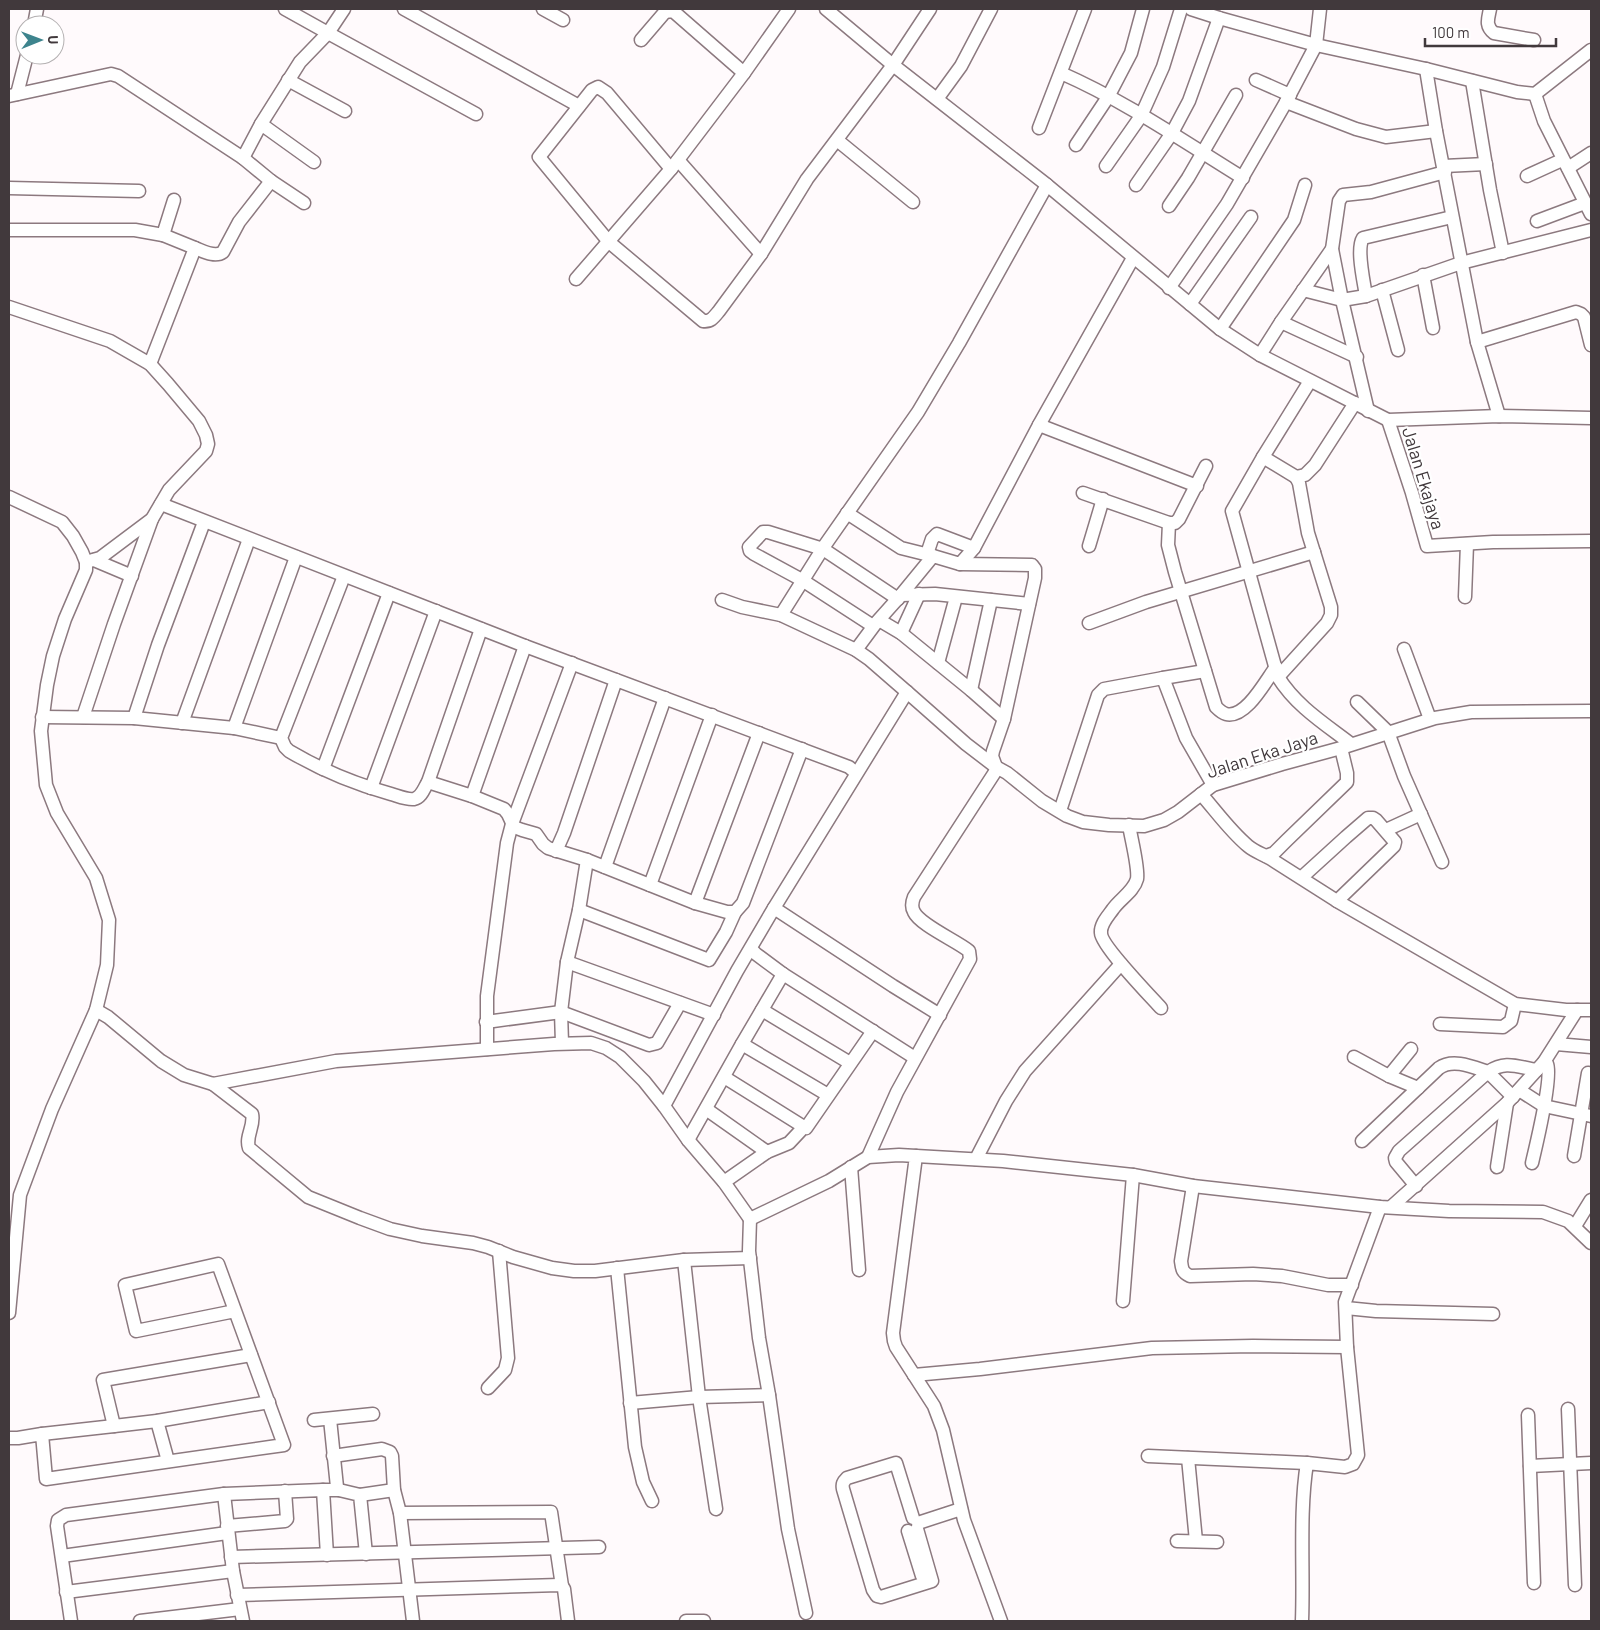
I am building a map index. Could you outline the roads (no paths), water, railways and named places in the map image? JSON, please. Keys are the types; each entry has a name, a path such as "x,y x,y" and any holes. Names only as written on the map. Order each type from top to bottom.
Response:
{"street":[{"path":"286,9 476,114"},
{"path":"243,158 261,124 300,62 328,33 344,9"},
{"path":"404,9 579,106"},
{"path":"543,9 563,20"},
{"path":"576,279 675,165 789,9"},
{"path":"826,9 1047,185 1220,329 1260,355 1388,420 1499,416 1591,418"},
{"path":"761,254 603,89 598,87 592,90 539,158 609,242 703,321 711,320 761,254 807,179 893,64 930,9"},
{"path":"937,99 961,66 991,9"},
{"path":"1039,128 1085,9"},
{"path":"1076,145 1108,97 1131,53 1143,9"},
{"path":"1106,166 1140,116 1164,67 1181,9"},
{"path":"1191,9 1206,11 1219,18 1316,45 1536,94"},
{"path":"1170,288 1243,178 1288,98 1316,45 1320,9"},
{"path":"1490,9 1487,24 1489,30 1494,33 1534,40"},
{"path":"641,40 665,12 673,11 744,73"},
{"path":"1136,185 1172,133 1189,101 1219,18"},
{"path":"1536,94 1591,50"},
{"path":"13,95 24,65"},
{"path":"1426,69 1452,217 1477,342 1499,416"},
{"path":"13,95 111,74 118,76 243,158 271,182 304,203"},
{"path":"1060,74 1084,84 1172,133 1243,178"},
{"path":"288,80 346,111"},
{"path":"1256,80 1288,98 1356,129 1386,137 1436,131"},
{"path":"1472,81 1504,253"},
{"path":"1536,94 1544,121 1588,208 1537,221"},
{"path":"1168,206 1203,153 1236,95"},
{"path":"261,124 314,162"},
{"path":"836,140 913,202"},
{"path":"1528,176 1591,153"},
{"path":"1368,411 1332,249 1339,201 1342,194 1371,192 1444,169 1486,164"},
{"path":"9,230 135,230 163,235 195,248 220,255 239,222 271,182"},
{"path":"781,615 847,513 918,412 964,335 1047,185"},
{"path":"1220,329 1294,220 1305,185"},
{"path":"9,188 139,191"},
{"path":"163,235 174,200"},
{"path":"1190,304 1251,217"},
{"path":"1366,296 1360,253 1360,244 1363,238 1452,217"},
{"path":"1303,290 1342,300 1366,296 1461,263 1591,230"},
{"path":"150,364 195,248"},
{"path":"1260,355 1332,249"},
{"path":"960,564 974,548 1038,425 1133,258"},
{"path":"1423,275 1433,328"},
{"path":"1382,290 1398,350"},
{"path":"9,307 110,341 150,364 198,421 206,434 208,444 206,450 169,490 152,519 83,717"},
{"path":"1477,342 1576,312 1584,317 1591,345"},
{"path":"1281,322 1356,357"},
{"path":"1266,856 1274,853 1346,782 1347,773 1346,746 1293,697 1277,672 1232,511 1310,381"},
{"path":"1296,477 1304,476 1315,465 1355,403"},
{"name":"Jalan Ekajaya","path":"1388,420 1412,492 1427,546 1467,544"},
{"path":"1038,425 1197,486"},
{"path":"1169,524 1168,545 1216,707 1223,713 1237,713 1243,710 1277,672 1327,623 1331,615 1331,607 1308,533 1299,483 1296,477 1263,457"},
{"path":"1083,493 1169,524 1175,523 1180,519 1206,466"},
{"path":"9,497 62,522 90,561 132,576"},
{"path":"1089,546 1103,499"},
{"path":"161,504 572,664 759,732 849,767 856,773"},
{"path":"847,513 901,548 912,552 960,564 1032,565 1035,569 1035,578 1004,719 992,756 996,767 995,772 914,897 912,903 913,911 917,916 943,936 969,951 970,959 897,1092 868,1157"},
{"path":"9,1313 20,1195 52,1109 96,1010 107,965 108,920 96,878 57,813 46,785 41,731 47,685 65,619 90,561 100,558 152,519"},
{"path":"134,718 158,644 204,522"},
{"path":"1004,719 901,633 876,623 754,554 750,551 749,547 763,532 768,532 823,549 899,597 935,594 1029,604"},
{"path":"856,650 930,555 932,539 937,534 974,548"},
{"path":"182,723 250,539"},
{"path":"1465,597 1467,544 1591,541"},
{"path":"1089,623 1146,602 1314,552"},
{"path":"234,728 296,557"},
{"path":"344,576 281,738 289,751 323,769 371,788 411,799 422,794 428,782 481,629"},
{"path":"323,769 389,593"},
{"path":"901,633 919,594"},
{"path":"938,663 956,597"},
{"name":"Jalan Eka Jaya","path":"722,600 742,607 781,615 856,650 869,659 966,744 996,767 1007,773 1042,801 1083,822 1144,826 1164,820 1178,812 1213,785 1430,719 1472,712 1591,711"},
{"path":"971,690 990,600"},
{"path":"371,788 436,611"},
{"path":"472,796 525,646"},
{"path":"1404,649 1430,719"},
{"path":"486,1049 491,959 507,843 512,824 572,664"},
{"path":"1060,811 1098,695 1104,690 1205,671"},
{"path":"1163,678 1186,738 1213,785"},
{"path":"556,851 564,833 616,680"},
{"path":"664,1106 774,908 907,692"},
{"path":"604,867 665,698"},
{"path":"1357,702 1388,732 1404,776 1442,862"},
{"path":"650,885 712,715"},
{"path":"42,717 134,718 234,728 281,738"},
{"path":"695,903 759,732"},
{"path":"579,910 709,960 726,932 735,912 743,903 802,749"},
{"path":"428,782 472,796 504,809 517,829 536,834 545,846 556,851 588,860 695,903 727,912 735,912"},
{"path":"1201,794 1234,834 1256,852 1266,856 1337,901 1515,1004 1591,1010"},
{"path":"1386,830 1421,814"},
{"path":"1301,878 1368,818 1376,820 1395,842 1394,846 1337,901"},
{"path":"1129,825 1137,880 1128,893 1116,904 1105,920 1101,932 1102,937 1121,964 1161,1008"},
{"path":"562,1044 561,1012 567,962 588,860"},
{"path":"774,908 940,1015"},
{"path":"751,949 783,974 915,1058"},
{"path":"567,962 714,1015"},
{"path":"976,1159 1006,1101 1025,1071 1121,964"},
{"path":"688,1140 783,974"},
{"path":"486,1022 561,1012 649,1045 657,1042 680,1003"},
{"path":"1440,1024 1503,1027 1511,1021 1515,1004"},
{"path":"96,1010 108,1016 161,1061 184,1076 213,1084 252,1114 253,1119 248,1138 249,1148 308,1197 390,1229 422,1236 473,1243 552,1268 574,1271 684,1260 750,1258"},
{"path":"762,1010 850,1063"},
{"path":"1148,1456 1307,1463 1345,1467 1353,1464 1358,1454 1347,1348 1345,1302 1386,1207 1416,1186 1513,1097 1540,1066 1577,1010"},
{"path":"724,1182 767,1152 789,1143 804,1127 806,1128 872,1031"},
{"path":"213,1084 336,1061 486,1049 591,1043 606,1048 620,1057 644,1081 688,1140 724,1182 750,1219 750,1258 759,1338 788,1529 806,1613"},
{"path":"742,1044 828,1095"},
{"path":"1556,1044 1591,1047"},
{"path":"1389,1076 1411,1049"},
{"path":"1354,1057 1389,1076 1418,1088"},
{"path":"1362,1141 1439,1068 1447,1064 1457,1064 1488,1072 1513,1097 1586,1115"},
{"path":"1416,1186 1396,1162 1396,1155 1488,1072 1503,1064 1549,1067 1544,1106 1532,1163"},
{"path":"1574,1156 1586,1115 1588,1073"},
{"path":"724,1077 804,1127"},
{"path":"1497,1167 1513,1097"},
{"path":"706,1108 767,1152"},
{"path":"750,1219 829,1181 868,1157 899,1155 1003,1161 1133,1175 1193,1186 1386,1207 1449,1211 1543,1212 1568,1221 1591,1243"},
{"path":"916,1156 893,1333 896,1347 934,1406 940,1422 964,1520 1001,1621"},
{"path":"851,1167 859,1270"},
{"path":"1123,1301 1133,1175"},
{"path":"1193,1186 1181,1261 1182,1270 1185,1274 1190,1276 1253,1274 1282,1276 1320,1284 1352,1285"},
{"path":"1575,1226 1591,1200"},
{"path":"488,1388 505,1370 508,1358 499,1251"},
{"path":"684,1260 699,1397 716,1509"},
{"path":"42,1434 46,1479 284,1445 218,1264 125,1285 136,1331 235,1311"},
{"path":"618,1268 635,1447 643,1482 652,1501"},
{"path":"1346,1308 1376,1311 1493,1314"},
{"path":"914,1375 1152,1348 1216,1346 1347,1348"},
{"path":"114,1426 103,1380 251,1354"},
{"path":"630,1404 699,1397 769,1395"},
{"path":"12,1439 157,1421 269,1402"},
{"path":"1568,1409 1575,1584"},
{"path":"314,1420 373,1414"},
{"path":"1528,1415 1534,1583"},
{"path":"330,1419 333,1456 339,1490"},
{"path":"157,1421 168,1461"},
{"path":"333,1456 382,1449 390,1452 392,1456 394,1490 400,1513 413,1621"},
{"path":"1188,1458 1196,1541"},
{"path":"896,1463 912,1524 932,1580 881,1597 875,1594 842,1484 847,1478 896,1463"},
{"path":"1302,1621 1304,1586 1303,1502 1307,1463"},
{"path":"1530,1466 1591,1464"},
{"path":"323,1490 327,1555"},
{"path":"71,1621 57,1526 58,1520 66,1514 224,1494 339,1490 360,1494 394,1490"},
{"path":"62,1556 285,1521 287,1519 285,1491"},
{"path":"140,1621 242,1615 233,1572 224,1494"},
{"path":"360,1494 366,1554"},
{"path":"912,1524 961,1510"},
{"path":"400,1513 551,1512 568,1621"},
{"path":"1177,1541 1217,1542"},
{"path":"231,1558 599,1547"},
{"path":"66,1592 233,1572"},
{"path":"238,1595 562,1586"},
{"path":"686,1621 704,1621"}]}
